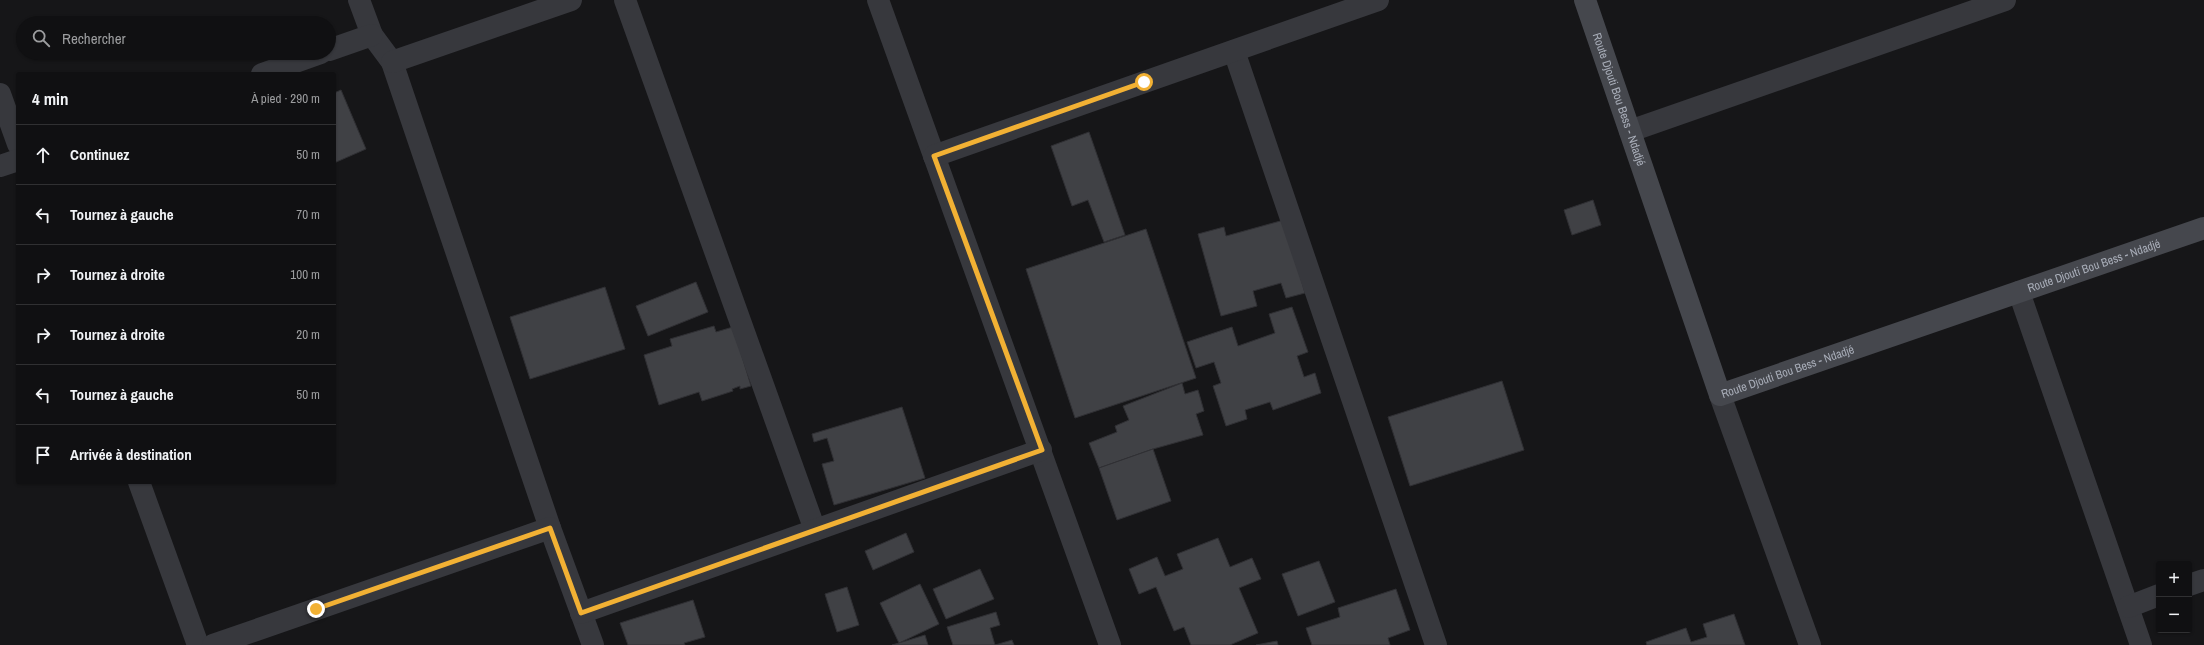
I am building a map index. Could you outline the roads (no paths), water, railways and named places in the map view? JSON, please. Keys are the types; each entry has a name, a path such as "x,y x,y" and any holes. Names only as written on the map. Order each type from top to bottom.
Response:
{"main road":[{"name":"Route Djouti Bou Bess - Ndadjé","path":"1585,0 1720,395 2204,228"}],"street":[{"path":"359,0 372,35 392,62 550,528 593,645"},
{"path":"392,62 571,0"},
{"path":"625,0 815,530"},
{"path":"878,0 1042,450 1110,645"},
{"path":"934,156 1378,0"},
{"path":"1630,131 2005,0"},
{"path":"336,48 372,35"},
{"path":"1234,51 1436,645"},
{"path":"268,72 301,60"},
{"path":"0,94 16,138"},
{"path":"0,166 16,161"},
{"path":"2019,292 2141,645"},
{"path":"1720,395 1810,645"},
{"path":"581,613 1042,450"},
{"path":"140,484 198,645"},
{"path":"213,645 550,528"},
{"path":"2192,584 2204,580"},
{"path":"2128,606 2156,597"}]}
